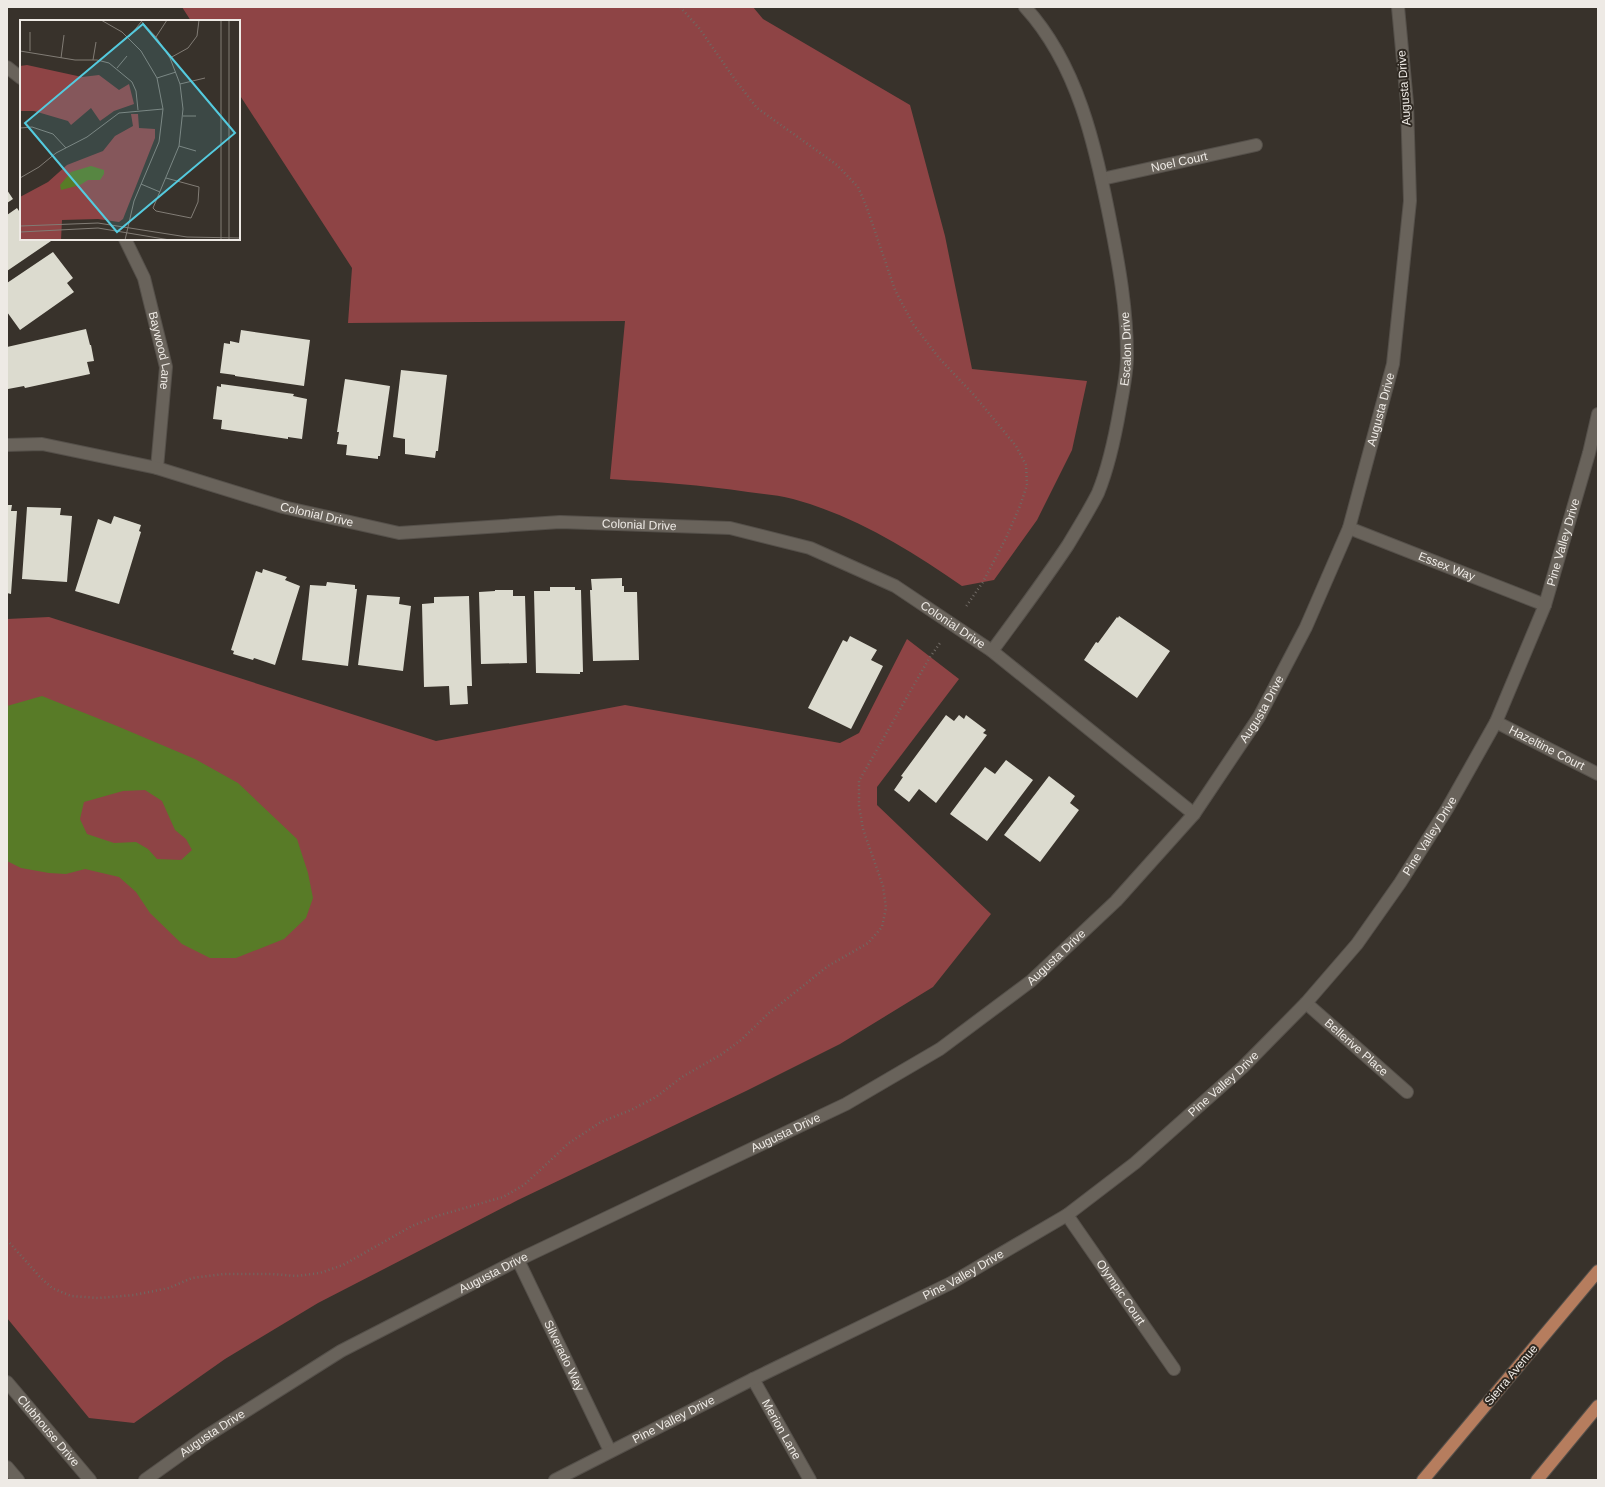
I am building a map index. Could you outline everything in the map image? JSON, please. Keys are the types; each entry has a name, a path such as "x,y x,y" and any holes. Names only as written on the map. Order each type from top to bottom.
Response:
{"main road":[{"name":"Sierra Avenue","path":"1423,1480 1598,1271"},
{"path":"1537,1480 1598,1406"}],"street":[{"name":"Escalon Drive","path":"992,650 1045,580 1080,525 1098,493 1114,444 1127,358 1126,316 1117,253 1102,179 1087,121 1072,79 1052,44 1025,7"},
{"name":"Augusta Drive","path":"146,1480 205,1437 341,1351 518,1260 846,1104 940,1049 1031,981 1116,901 1194,814 1259,716 1306,627 1350,528 1393,364 1410,201 1407,103 1401,8"},
{"path":"7,67 20,77"},
{"name":"Noel Court","path":"1102,179 1256,145"},
{"name":"Baywood Lane","path":"125,240 144,278 166,367 157,468"},
{"name":"Pine Valley Drive","path":"555,1480 753,1379 951,1282 1066,1215 1135,1163 1243,1067 1306,1003 1357,944 1400,883 1447,808 1496,722 1545,605 1593,454 1598,414"},
{"name":"Colonial Drive","path":"7,445 42,444 157,468 283,507 399,533 560,522 730,528 810,548 894,586 992,650 1194,814"},
{"name":"Essex Way","path":"1350,528 1545,605"},
{"name":"Hazeltine Court","path":"1496,722 1598,774"},
{"name":"Bellerive Place","path":"1306,1003 1407,1092"},
{"name":"Olympic Court","path":"1066,1215 1174,1369"},
{"name":"Silverado Way","path":"518,1260 610,1451"},
{"name":"Merion Lane","path":"753,1379 810,1480"},
{"name":"Clubhouse Drive","path":"7,1382 90,1480"},
{"path":"7,1467 18,1480"}],"path":[{"path":"680,7 699,28 757,108 837,165 858,186 894,290 913,324 939,358 974,395 1016,446 1026,465 1027,485 1020,506 1006,538 983,582"},
{"path":"7,1240 39,1276 52,1288 71,1296 98,1298 134,1295 169,1288 192,1278 224,1274 271,1274 297,1276 320,1274 343,1265 412,1226 437,1216 503,1197 524,1185 569,1143 600,1122 631,1110 656,1097 682,1077 722,1054 741,1040 769,1013 828,966 868,943 882,927 886,908 883,886 863,829 859,806 859,781 930,657"}],"shaded area":[{"path":"182,7 753,7 763,19 910,105 945,236 972,369 1087,381 1072,450 1037,520 994,580 962,586 922,559 860,524 816,506 793,499 714,487 610,479 625,321 348,323 352,268 240,96 240,20 190,20"},
{"path":"49,617 436,741 625,705 840,743 859,733 907,639 959,679 877,787 877,805 991,914 933,987 840,1044 746,1091 518,1200 318,1303 225,1359 134,1423 89,1418 7,1318 7,619"},
{"path":"42,696 195,759 238,783 297,839 308,873 313,898 306,918 284,939 236,958 210,958 182,944 150,913 136,892 119,877 85,869 66,874 49,873 21,868 7,861 7,706","holes":["145,790 162,801 175,830 186,839 192,850 181,860 157,859 148,849 136,842 114,843 87,834 80,819 84,802 123,791"]}],"building":[{"path":"7,190 13,199 7,203"},
{"path":"17,208 20,212 20,240 51,241 7,271 7,215"},
{"path":"53,252 73,278 67,283 74,292 20,330 7,312 7,283"},
{"path":"86,329 94,361 87,362 90,374 25,388 24,386 8,389 7,347"},
{"path":"241,330 310,340 304,386 220,373 224,343 230,344 230,341 239,343"},
{"path":"401,370 447,375 438,451 436,451 435,458 405,454 405,439 393,437"},
{"path":"345,379 390,386 380,456 378,456 378,459 346,455 347,445 337,444 339,432 337,432"},
{"path":"221,384 294,394 293,396 307,399 302,439 288,437 288,439 221,429 222,420 213,419 217,386 221,387"},
{"path":"7,505 12,505 11,511 17,511 11,594 7,593"},
{"path":"27,507 61,508 60,515 72,516 67,582 22,579"},
{"path":"114,516 141,525 139,531 141,532 119,604 75,591 98,519 111,524"},
{"path":"263,569 287,577 285,580 300,586 275,665 254,658 253,660 233,654 234,651 231,650 256,571 262,573"},
{"path":"622,578 624,592 637,592 639,660 593,661 590,590 592,590 591,579"},
{"path":"327,582 355,585 355,589 357,589 348,666 302,660 310,585 326,586"},
{"path":"550,587 575,587 575,590 581,590 583,672 580,672 580,674 536,673 534,591 550,591"},
{"path":"513,590 513,596 525,596 527,663 481,664 479,592"},
{"path":"367,595 400,597 399,604 411,606 403,671 358,665"},
{"path":"469,596 472,686 467,686 468,704 450,705 449,686 424,687 422,604 434,603 434,597"},
{"path":"1119,616 1170,651 1137,698 1084,660 1096,642 1098,643"},
{"path":"850,636 877,650 871,660 883,666 851,729 808,708 843,640 847,642"},
{"path":"946,715 954,721 959,715 964,719 966,715 986,730 983,733 987,735 936,803 919,789 909,802 894,790 903,777 901,776"},
{"path":"1006,760 1033,780 987,841 950,814 985,767 995,774"},
{"path":"1049,776 1075,796 1070,803 1079,810 1040,862 1004,835"}]}
